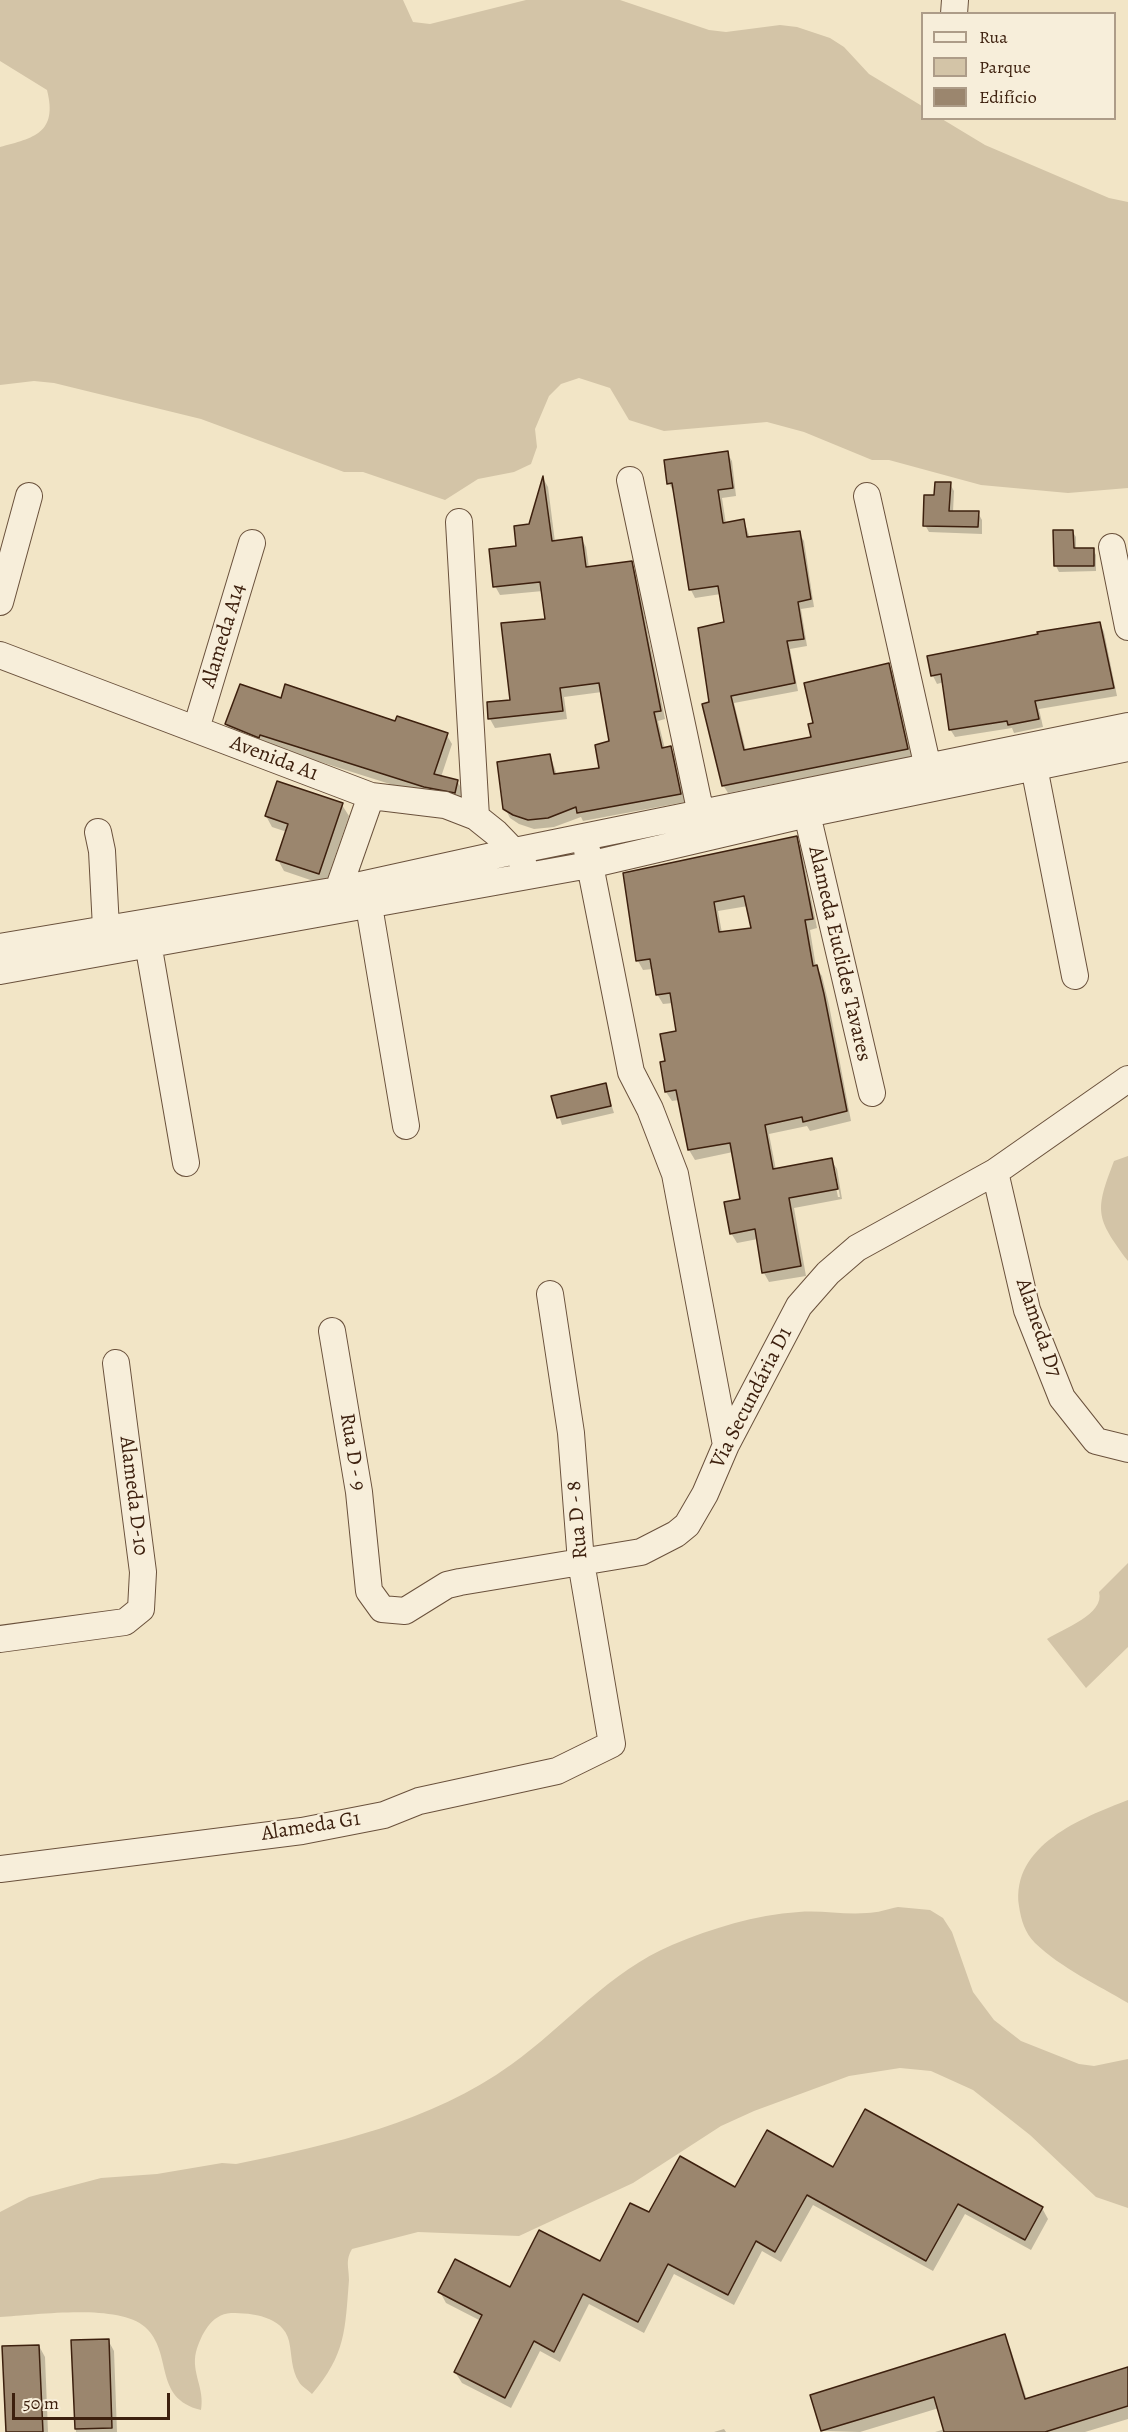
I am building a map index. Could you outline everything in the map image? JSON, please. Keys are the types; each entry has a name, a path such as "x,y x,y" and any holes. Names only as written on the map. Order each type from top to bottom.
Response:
{"street":[{"path":"630,480 699,805"},
{"path":"0,602 28,496"},
{"path":"867,496 928,768"},
{"path":"459,522 476,817"},
{"name":"Alameda A14","path":"196,729 252,543"},
{"path":"1112,547 1128,627"},
{"name":"Avenida A1","path":"0,655 371,796 445,805 476,817 515,851 533,874"},
{"path":"0,947 338,890 585,838 699,805 928,768 1128,726"},
{"path":"0,971 589,865 807,814 1128,748"},
{"path":"1034,767 1075,976"},
{"path":"338,890 371,796"},
{"name":"Alameda Euclides Tavares","path":"807,814 872,1093"},
{"path":"98,832 102,851 106,928"},
{"path":"585,838 631,1072 650,1109 675,1174 726,1445"},
{"path":"369,906 406,1126"},
{"path":"148,943 186,1163"},
{"name":"Via Secundária D1","path":"366,1573 369,1591 382,1609 405,1611 447,1585 641,1552 676,1534 687,1525 705,1494 726,1445 799,1306 828,1273 857,1248 995,1172 1128,1079"},
{"name":"Alameda D7","path":"995,1172 1027,1310 1062,1398 1096,1441 1128,1449"},
{"name":"Rua D - 8","path":"550,1294 571,1433 581,1562 612,1744"},
{"name":"Rua D - 9","path":"332,1331 359,1492 366,1573"},
{"name":"Alameda D-10","path":"0,1639 125,1622 141,1609 143,1572 116,1363"},
{"name":"Alameda G1","path":"0,1869 302,1831 384,1815 419,1801 556,1771 612,1744"}],"green space":[{"path":"0,0 403,0 413,22 430,24 526,0 620,0 709,30 726,32 780,25 797,27 830,38 844,47 869,74 921,105 921,120 944,120 985,145 1109,198 1128,202 1128,488 1068,493 981,485 889,460 872,460 804,432 767,422 664,431 629,420 610,388 579,378 561,384 549,396 535,429 537,447 531,464 514,472 478,479 445,500 363,472 344,472 201,419 54,383 34,381 0,385 0,147 33,136 40,131 46,125 50,104 47,90 0,61"},
{"path":"1128,1156 1128,1261 1109,1234 1104,1223 1101,1203 1114,1161"},
{"path":"1128,1563 1128,1647 1086,1688 1047,1639 1089,1614 1096,1607 1099,1592"},
{"path":"1128,1800 1128,2003 1045,1952 1029,1935 1019,1906 1020,1885 1026,1866 1038,1850 1071,1825"},
{"path":"898,1907 930,1910 943,1918 952,1932 973,1992 994,2020 1021,2041 1079,2064 1094,2066 1128,2059 1128,2208 1096,2197 1030,2135 973,2090 931,2071 900,2068 849,2076 754,2111 721,2126 633,2183 519,2236 418,2232 352,2249 348,2261 348,2298 342,2341 332,2366 312,2394 301,2385 296,2377 286,2333 274,2321 257,2315 224,2314 212,2321 204,2332 195,2360 202,2402 201,2410 186,2404 176,2396 169,2385 154,2338 145,2327 132,2320 116,2315 76,2312 0,2317 0,2212 29,2197 101,2178 157,2174 222,2163 236,2164 380,2129 448,2102 481,2084 532,2049 628,1969 672,1945 718,1928 766,1916 807,1912 871,1913"}],"building":[{"path":"728,451 733,488 718,490 723,523 744,519 747,537 800,531 811,599 798,602 804,639 787,641 795,683 731,696 744,750 811,737 808,724 813,723 804,683 889,663 908,749 722,786 702,704 709,702 698,628 724,622 718,586 689,590 672,483 667,484 664,460"},
{"path":"543,476 552,541 582,537 586,567 632,561 661,711 654,712 662,748 671,746 681,794 577,813 576,807 548,818 528,820 503,809 497,762 550,754 554,774 599,768 595,745 609,741 599,683 560,688 563,711 488,719 487,702 510,700 501,623 545,619 540,582 493,587 489,549 516,546 514,526 529,524"},
{"path":"935,482 951,482 949,511 979,511 978,527 923,526 924,495 934,495"},
{"path":"1053,530 1073,530 1074,548 1094,548 1094,566 1054,566"},
{"path":"1100,622 1114,688 1035,701 1039,719 1008,725 1007,721 949,730 941,674 931,676 927,656 1038,634 1037,632"},
{"path":"240,684 281,698 285,684 395,721 397,716 448,733 434,774 458,780 455,793 424,787 260,735 259,738 225,724"},
{"path":"277,781 343,803 319,874 276,860 288,824 265,816"},
{"path":"797,836 813,919 805,920 813,966 817,965 824,994 847,1111 803,1122 802,1117 765,1125 773,1169 832,1158 838,1189 789,1198 801,1266 762,1273 755,1229 730,1234 724,1202 740,1199 730,1143 688,1150 676,1090 665,1092 660,1062 665,1061 660,1034 676,1031 670,993 656,995 650,959 636,961 623,873","holes":["744,896 751,928 719,932 714,902"]},
{"path":"606,1083 611,1106 557,1118 551,1096"},
{"path":"865,2109 1043,2207 1025,2240 958,2204 926,2261 807,2195 775,2252 756,2241 728,2295 668,2264 638,2322 583,2294 554,2352 534,2341 505,2398 454,2372 482,2315 438,2292 455,2259 510,2287 539,2230 600,2261 630,2203 649,2212 680,2156 735,2187 767,2130 833,2167"},
{"path":"1005,2334 1025,2399 1128,2367 1128,2406 1045,2432 944,2432 934,2397 821,2431 810,2395"},
{"path":"109,2339 112,2428 75,2429 71,2340"},
{"path":"39,2345 43,2432 6,2432 2,2346"}]}
